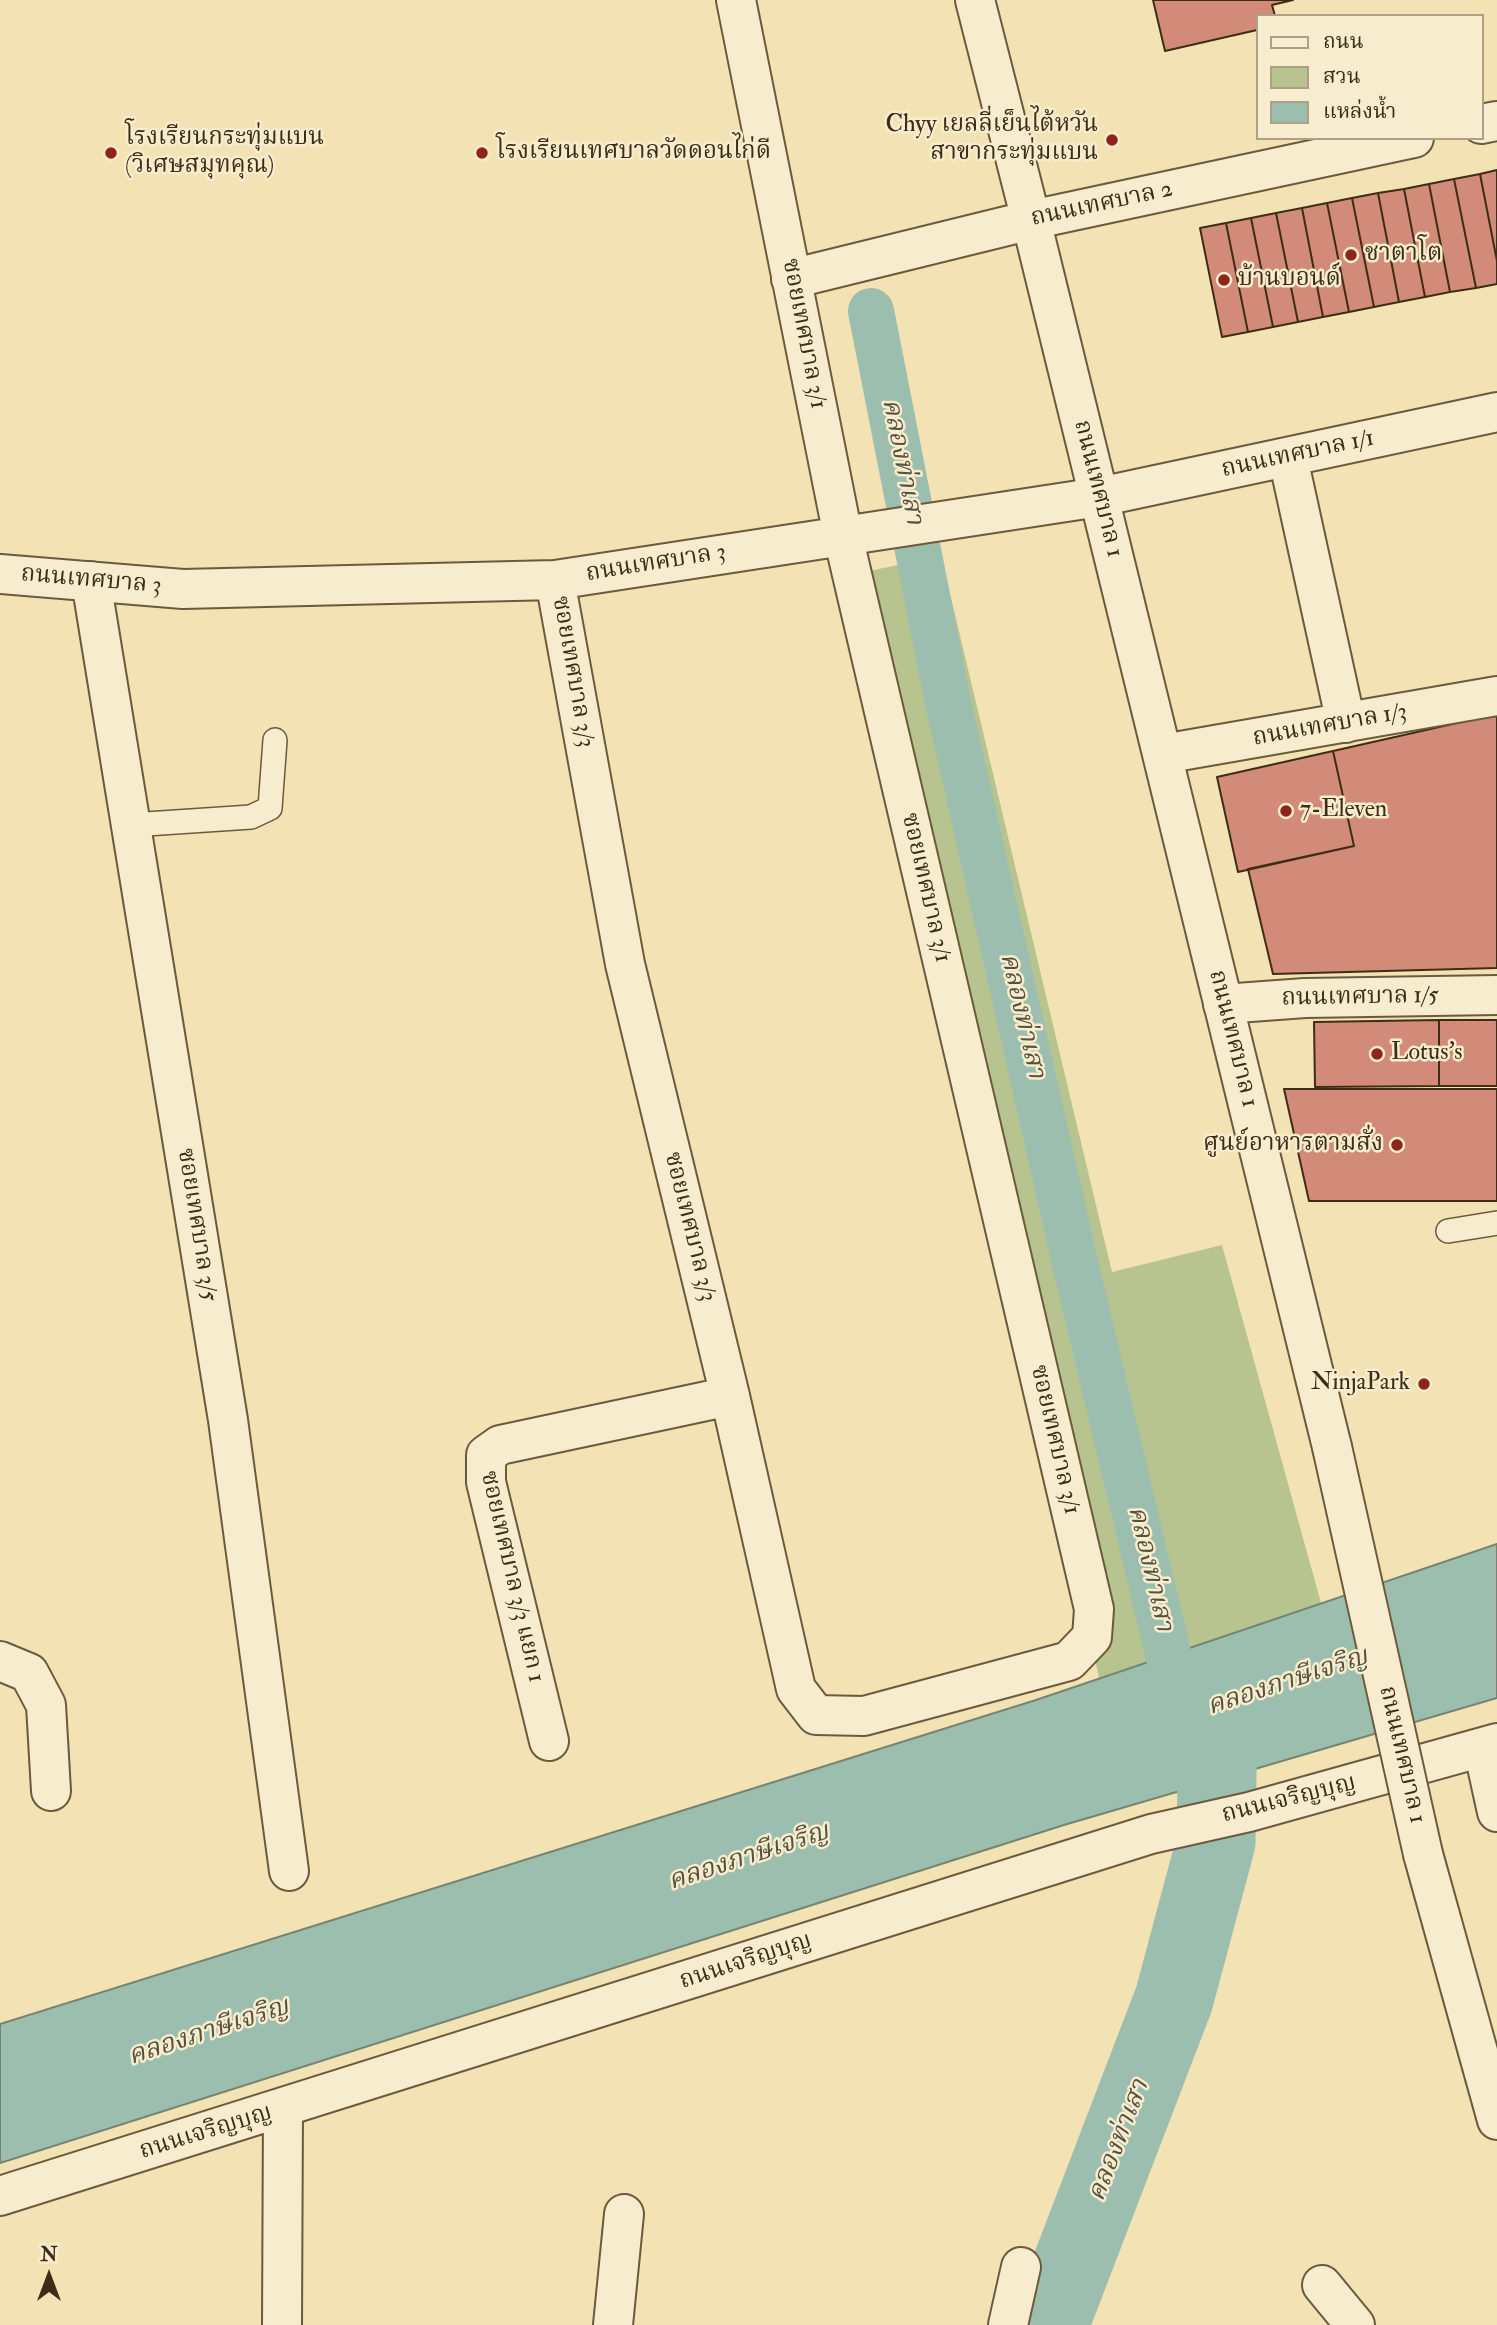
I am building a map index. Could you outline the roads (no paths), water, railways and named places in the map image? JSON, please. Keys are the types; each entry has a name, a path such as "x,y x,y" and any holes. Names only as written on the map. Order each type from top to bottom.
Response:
{"street":[{"name":"ซอยเทศบาล 3/1","path":"736,0 845,536 1094,1609 1091,1637 1069,1661 966,1689"},
{"name":"ถนนเทศบาล 1","path":"975,0 1332,1447 1423,1854 1497,2120"},
{"name":"ถนนเทศบาล 2","path":"791,279 1031,220 1405,140"},
{"name":"ถนนเทศบาล 1/1","path":"1099,497 1497,412"},
{"path":"1288,458 1346,723"},
{"name":"ถนนเทศบาล 3","path":"0,573 183,589 555,580 1099,497"},
{"name":"ซอยเทศบาล 3/3","path":"555,580 625,964 730,1396 796,1689 816,1715 864,1716 966,1689"},
{"name":"ซอยเทศบาล 3/5","path":"91,581 228,1420 289,1871"},
{"name":"ถนนเทศบาล 1/3","path":"1163,754 1497,696"},
{"name":"ถนนเทศบาล 1/5","path":"1223,1004 1305,998 1497,996"},
{"name":"ซอยเทศบาล 3/3 แยก 1","path":"549,1741 486,1482 486,1455 500,1445 730,1396"},
{"path":"0,1661 29,1673 46,1704 51,1791"},
{"path":"1490,1746 1497,1812"},
{"name":"ถนนเจริญบุญ","path":"0,2196 1138,1838 1249,1812 1490,1746"},
{"path":"282,2325 283,2109"},
{"path":"613,2325 624,2214"},
{"path":"1008,2325 1021,2267"},
{"path":"1322,2285 1355,2325"}],"lane":[{"path":"131,825 251,817 270,808 275,740"},
{"path":"1448,1231 1497,1223"}],"water":[{"name":"คลองภาษีเจริญ","path":"1497,1544 1497,1698 1064,1825 0,2163 0,2024 1036,1700"}],"waterway":[{"name":"คลองท่าเสา","path":"871,311 947,698 1075,1263 1183,1716"},
{"name":"คลองท่าเสา","path":"1049,2325 1174,1999 1216,1842 1218,1707"}],"place":[{"name":"Chyy เยลลี่เย็นไต้หวัน สาขากระทุ่มแบน","path":"1112,140"},
{"name":"โรงเรียนกระทุ่มแบน (วิเศษสมุทคุณ)","path":"111,153"},
{"name":"โรงเรียนเทศบาลวัดดอนไก่ดี","path":"482,153"},
{"name":"ชาตาโต","path":"1351,255"},
{"name":"บ้านบอนด์","path":"1224,280"},
{"name":"7-Eleven","path":"1286,811"},
{"name":"Lotus's","path":"1377,1054"},
{"name":"ศูนย์อาหารตามสั่ง","path":"1397,1145"},
{"name":"NinjaPark","path":"1424,1384"}]}
